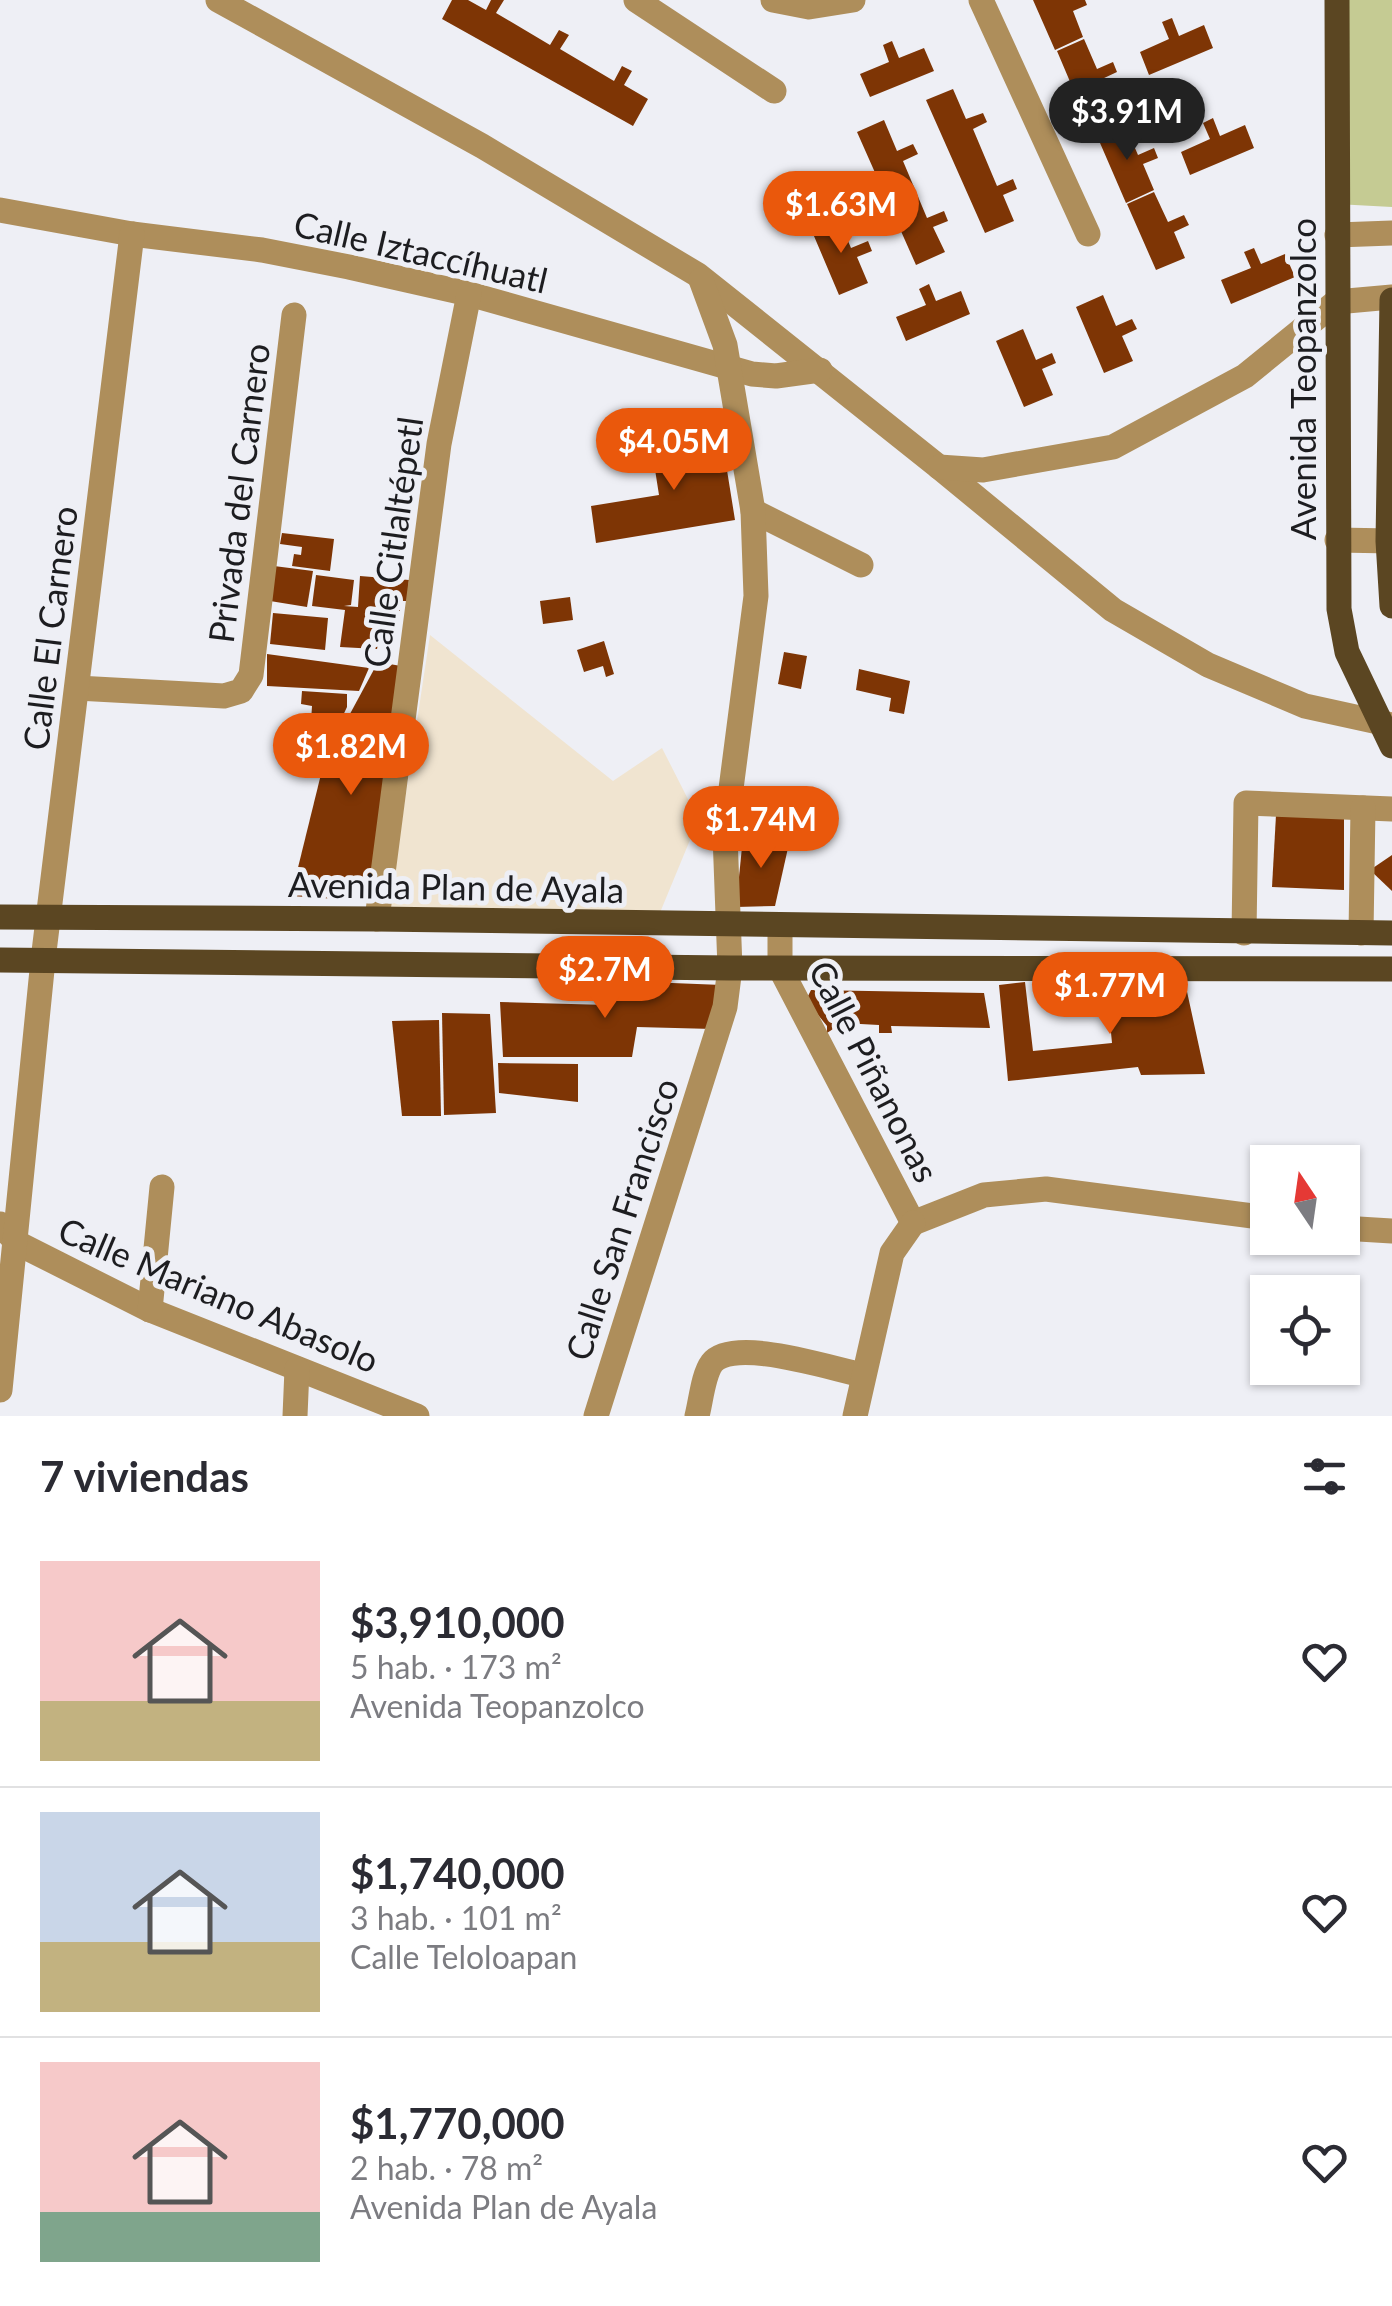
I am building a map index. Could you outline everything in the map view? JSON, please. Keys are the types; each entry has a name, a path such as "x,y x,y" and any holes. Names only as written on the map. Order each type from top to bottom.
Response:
{"main road":[{"name":"Avenida Teopanzolco","path":"1337,0 1339,609 1347,652 1385,724 1392,746"},
{"path":"1392,298 1392,606"},
{"name":"Avenida Plan de Ayala","path":"0,918 376,919 1392,934"},
{"path":"0,960 730,968 1392,969"}],"street":[{"path":"218,0 482,146 698,275 1113,610 1208,665 1305,706 1385,724"},
{"path":"636,0 774,91"},
{"path":"773,0 809,8 853,0"},
{"path":"981,0 1088,234"},
{"name":"Calle Iztaccíhuatl","path":"0,210 132,234 262,250 469,294 730,370 776,376 820,370"},
{"path":"1337,236 1392,233"},
{"name":"Calle El Carnero","path":"0,1390 9,1234 132,234"},
{"name":"Calle San Francisco","path":"596,1416 725,1007 730,968 725,835 756,596 753,510 730,370 718,320 698,275"},
{"name":"Calle Citlaltépetl","path":"376,919 439,444 469,294"},
{"path":"939,466 983,470 1113,447 1245,376 1336,302 1392,298"},
{"name":"Privada del Carnero","path":"77,688 224,696 241,691 252,675 294,314"},
{"path":"753,510 861,565"},
{"path":"1337,540 1390,541"},
{"path":"1244,933 1246,803 1392,809"},
{"path":"1361,933 1363,808"},
{"name":"Calle Piñanonas","path":"780,925 780,968 913,1224 892,1253 855,1416"},
{"path":"150,1310 162,1187"},
{"path":"913,1224 984,1195 1046,1188 1250,1216"},
{"path":"1360,1229 1392,1231"},
{"name":"Calle Mariano Abasolo","path":"9,1234 150,1310 417,1416"},
{"path":"697,1416 710,1365 726,1352 746,1351 864,1375"},
{"path":"295,1416 297,1369"}],"shaded area":[{"path":"430,635 613,781 662,748 692,807 702,811 659,915 388,913"}],"green space":[{"path":"1336,0 1392,0 1392,207 1336,204"}],"building":[{"path":"452,0 468,0 486,10 491,0 504,0 496,13 550,45 559,30 569,35 560,49 614,81 622,66 632,71 624,85 648,99 633,126 442,19"},
{"path":"1033,0 1085,0 1087,5 1073,11 1083,37 1055,50"},
{"path":"1172,18 1179,36 1204,25 1213,48 1149,75 1140,52 1169,39 1162,22"},
{"path":"1084,39 1097,69 1113,62 1117,72 1102,79 1114,105 1085,117 1057,51"},
{"path":"892,41 899,58 924,48 934,71 870,97 860,74 889,62 883,45"},
{"path":"953,89 966,119 983,113 987,122 973,129 997,186 1013,179 1017,189 1003,195 1014,221 985,233 926,100"},
{"path":"1213,118 1220,136 1245,125 1254,148 1190,175 1181,152 1210,139 1203,123"},
{"path":"884,120 897,151 913,144 918,154 903,161 927,218 944,211 948,221 933,227 945,252 916,265 857,132"},
{"path":"1125,125 1138,155 1154,148 1158,158 1143,164 1154,190 1126,203 1097,136"},
{"path":"1154,192 1168,222 1184,215 1189,225 1174,232 1185,258 1156,270 1127,204"},
{"path":"838,217 851,248 868,241 872,251 857,257 868,283 839,295 811,229"},
{"path":"1254,248 1261,264 1285,254 1295,277 1231,304 1221,280 1251,268 1244,252"},
{"path":"929,284 936,301 961,291 970,314 906,341 896,317 926,305 919,289"},
{"path":"1103,295 1116,326 1132,319 1137,329 1122,336 1133,361 1104,373 1076,307"},
{"path":"1023,329 1036,360 1052,353 1056,363 1042,369 1053,395 1024,407 996,341"},
{"path":"721,433 735,520 596,543 591,506 659,495 651,444"},
{"path":"282,533 334,539 330,571 292,566 294,554 301,555 302,547 280,544"},
{"path":"274,566 313,571 307,607 270,601"},
{"path":"316,575 354,580 351,605 344,606 358,607 360,576 409,580 407,601 400,601 400,611 392,610 390,635 380,635 377,649 340,647 345,610 312,606"},
{"path":"570,597 573,620 543,624 540,601"},
{"path":"273,613 328,618 325,650 270,644"},
{"path":"604,641 614,674 606,677 603,666 584,672 577,650"},
{"path":"784,652 807,656 801,689 778,684"},
{"path":"267,654 369,668 359,691 267,686"},
{"path":"378,662 401,666 368,901 291,896 324,762"},
{"path":"859,669 910,681 904,714 889,711 891,698 856,690"},
{"path":"302,691 347,694 347,707 339,724 311,722 312,706 301,704"},
{"path":"1276,815 1344,815 1344,890 1272,887"},
{"path":"743,837 790,839 775,906 736,907"},
{"path":"1392,855 1392,891 1370,870"},
{"path":"647,982 722,985 713,1029 637,1027 632,1057 503,1057 500,1002 607,1005 608,987 645,987"},
{"path":"1025,982 1033,1051 1112,1043 1107,990 1186,987 1205,1074 1141,1075 1138,1067 1008,1081 999,985"},
{"path":"811,990 984,993 990,1028 891,1026 892,1033 879,1033 879,1025 842,1023 827,1033 827,1026 806,1000"},
{"path":"442,1013 490,1014 496,1113 444,1115"},
{"path":"439,1020 441,1116 402,1116 392,1021"},
{"path":"498,1063 578,1064 578,1102 499,1093"}]}
